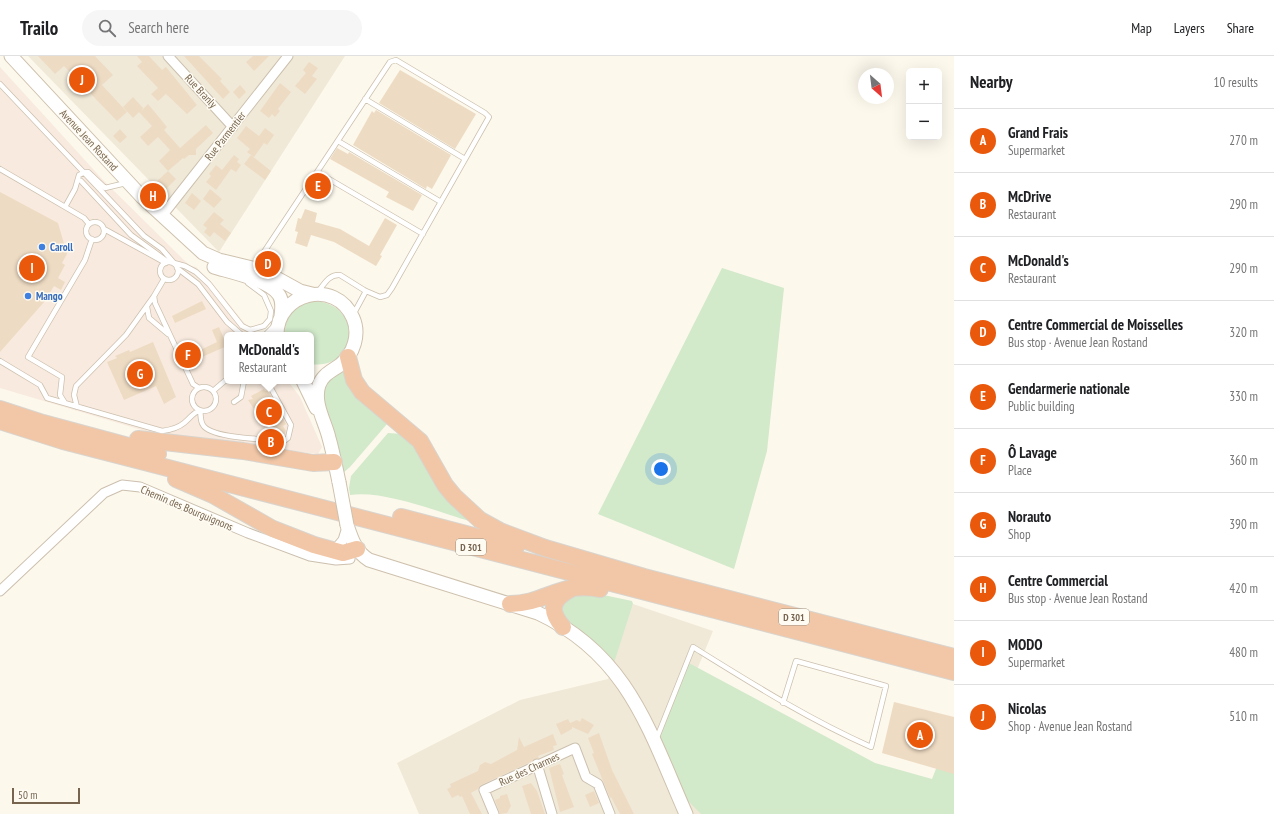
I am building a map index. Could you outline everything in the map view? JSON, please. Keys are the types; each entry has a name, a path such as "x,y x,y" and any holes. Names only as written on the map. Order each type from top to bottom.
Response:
{"highway":[{"path":"348,357 352,376 362,392 417,438 450,491 480,520 515,538 644,578"},
{"path":"0,401 66,421 145,441 243,451 314,462 334,462"},
{"name":"D 301","path":"0,409 43,423 153,453 527,550 644,578 950,662"},
{"name":"D 301","path":"0,421 63,441 164,467 950,662"},
{"path":"164,467 173,478 213,494 273,529 334,551 343,553 359,552"},
{"path":"563,627 554,616 553,610 555,602 565,592 581,586"},
{"path":"510,604 522,603 557,590 581,586 602,589 950,662"}],"street":[{"name":"Avenue Jean Rostand","path":"11,56 129,184 165,220 194,253 207,264 256,280 272,288 282,300 281,316"},
{"name":"Rue Branly","path":"168,56 233,127"},
{"name":"Rue Parmentier","path":"165,220 233,127 288,56"},
{"name":"Avenue Jean Rostand","path":"165,220 206,255 256,269 271,275 300,291 327,296 337,300 345,307 353,318"},
{"path":"275,332 281,316 294,300 314,294"},
{"path":"353,318 356,332 354,345 348,357 321,379 317,394 339,482 347,525 359,552 369,560 538,613 563,627 598,653 625,684 641,711 686,814"},
{"path":"314,373 320,374 330,371"},
{"path":"304,384 327,430"},
{"name":"Chemin des Bourguignons","path":"0,591 104,492 116,486 130,485 140,488 248,533 320,559 343,559 359,552"},
{"path":"248,533 255,519"},
{"path":"320,559 334,551 343,540 347,525"},
{"name":"Rue des Charmes","path":"494,814 484,790 574,748 586,777 598,784 610,814"},
{"path":"537,764 552,814"}],"lane":[{"path":"262,256 390,62 396,60 485,112 489,117 387,295 380,297 366,291 340,275 336,275 326,280 314,294"},
{"path":"0,84 82,173 144,236 162,249 176,265 198,284 227,322 239,332"},
{"path":"365,99 465,159"},
{"path":"338,141 441,202"},
{"path":"0,169 84,218 89,224"},
{"path":"65,207 76,189 79,175 82,173 88,172 105,188 120,183 129,184"},
{"path":"317,172 423,234"},
{"path":"81,181 131,235 167,262"},
{"path":"89,224 96,222 101,224 104,229 167,262 185,266 196,272 209,284 242,326 254,329 261,328 267,323 271,315 271,306 256,288 207,264"},
{"path":"89,224 86,232 92,239"},
{"path":"92,239 101,238 104,229"},
{"path":"66,404 61,399 60,395 63,381 60,375 28,357 85,260 92,239"},
{"path":"164,279 160,272 161,266 167,262"},
{"path":"164,279 170,280 175,278 178,273 176,265"},
{"path":"77,407 74,395 76,386 126,335 154,296 164,279"},
{"path":"353,318 355,309 366,291"},
{"path":"154,296 157,310 168,334 193,384 199,388"},
{"path":"147,305 146,310 149,318 168,334"},
{"path":"0,361 40,385 47,398 162,432 184,424 191,416 200,410 208,410 214,405 216,397 213,391 206,387 199,388 194,393 192,399 194,406 200,410 203,425 208,431 230,436 284,441 288,438 291,424 269,384"},
{"path":"213,391 224,382"},
{"path":"234,402 241,397 243,384"},
{"path":"655,742 693,647 783,703 828,728 871,747 886,686 796,661 783,703"}],"shaded area":[{"path":"28,56 345,56 219,252"},
{"path":"0,67 103,180 190,266 196,267 213,284 246,325 247,332 224,332 224,384 290,384 300,397 322,447 318,454 162,436 0,388"},
{"path":"633,604 713,631 665,747 703,814 419,814 397,763 520,700 608,679"}],"green space":[{"path":"722,268 784,288 767,451 734,569 598,514"},
{"path":"314,301 330,305 342,313 348,324 349,336 346,348 338,358 326,363 314,364 314,332 285,332 289,317 302,305"},
{"path":"345,369 387,424 343,473 321,390 324,382"},
{"path":"388,433 402,434 411,439 469,521 393,498 363,494 350,495 349,488 351,476"},
{"path":"594,593 632,601 633,604 613,666 561,619 559,605 572,594"},
{"path":"687,662 875,763 932,779 954,723 954,814 701,814 674,787 655,742"}],"building":[{"path":"38,56 95,56 113,75 102,85 127,112 117,121 64,66 55,74"},
{"path":"137,56 149,56 162,70 166,67 197,105 187,114 166,94 158,101 151,94 158,88 137,66 142,62"},
{"path":"184,56 199,56 222,79 220,81 230,92 223,99"},
{"path":"253,56 269,56 254,71 246,62"},
{"path":"309,62 318,68 312,76 317,79 305,94 295,86 306,73 303,70"},
{"path":"400,70 476,114 455,149 379,103"},
{"path":"280,83 291,92 278,109 280,111 275,117 272,114 269,118 260,111"},
{"path":"240,85 246,92 239,99 233,92"},
{"path":"133,97 143,108 141,111 148,104 167,127 164,130 180,148 206,125 213,133 196,149 196,155 189,155 184,159 183,158 168,171 159,161 170,150 158,137 148,146 140,137 152,126 139,112 133,118 123,107"},
{"path":"376,110 451,155 432,189 427,186 426,189 353,145 372,111 374,113"},
{"path":"246,126 259,136 265,128 274,135 267,145 264,143 254,157 247,152 250,149 237,138"},
{"path":"120,129 127,137 120,143 113,136"},
{"path":"337,148 348,154 349,152 422,195 413,211 386,197 389,192 330,159"},
{"path":"234,155 239,159 237,162 241,165 236,172 231,169 216,190 206,182 211,176 209,174 216,165 222,170"},
{"path":"251,155 271,171 265,180 244,164"},
{"path":"168,171 176,179 165,190 157,181"},
{"path":"210,189 222,199 214,208 203,199"},
{"path":"0,192 58,223 67,254 62,263 65,265 58,278 65,282 61,290 54,286 45,301 0,352"},
{"path":"192,193 201,201 194,210 185,203"},
{"path":"305,209 317,213 315,222 340,229 369,246 385,218 397,225 380,255 382,256 376,266 334,242 311,235 307,247 295,243 298,232 295,231 298,218 301,219"},
{"path":"214,212 224,220 220,224 231,233 225,241 214,232 210,237 204,232 207,228 203,225"},
{"path":"202,301 206,309 175,323 172,316"},
{"path":"219,327 224,339 224,347 195,360 197,364 190,368 180,346 187,342 192,354 217,342 212,330"},
{"path":"153,342 176,397 164,404 156,386 124,400 107,362 117,358 115,356 129,350 130,352"},
{"path":"264,389 265,391 268,390 286,424 283,426 286,431 283,437 281,437 277,430 270,433 248,400 253,399 251,396"},
{"path":"894,702 954,717 954,774 882,753"},
{"path":"582,718 594,725 588,734 572,727 572,729 561,735 556,724 568,719 570,723 577,720 580,722"},
{"path":"599,733 612,770 634,814 620,814 611,797 610,798 592,754 594,753 588,738"},
{"path":"553,734 557,745 553,746 554,750 538,756 539,758 481,785 478,789 471,793 482,814 470,814 462,796 460,797 458,795 452,798 447,789 451,787 450,784 478,771 480,765 485,762 491,764 517,750 519,737 524,747"},
{"path":"560,764 564,774 562,775 574,807 560,812 549,768"},
{"path":"531,783 537,791 545,814 531,814 522,786"},
{"path":"594,791 599,803 590,807 585,795"},
{"path":"507,794 511,806 507,813 500,814 495,800 500,798 500,796"}],"place":[{"name":"Nicolas","path":"82,80"},
{"name":"Gendarmerie nationale","path":"318,186"},
{"name":"Centre Commercial","path":"153,196"},
{"name":"Caroll","path":"42,247"},
{"name":"Centre Commercial de Moisselles","path":"268,264"},
{"name":"MODO","path":"32,268"},
{"name":"Mango","path":"28,296"},
{"name":"Ô Lavage","path":"188,355"},
{"name":"Norauto","path":"140,374"},
{"name":"McDonald's","path":"269,412"},
{"name":"McDrive","path":"271,442"},
{"name":"Grand Frais","path":"920,735"}]}
